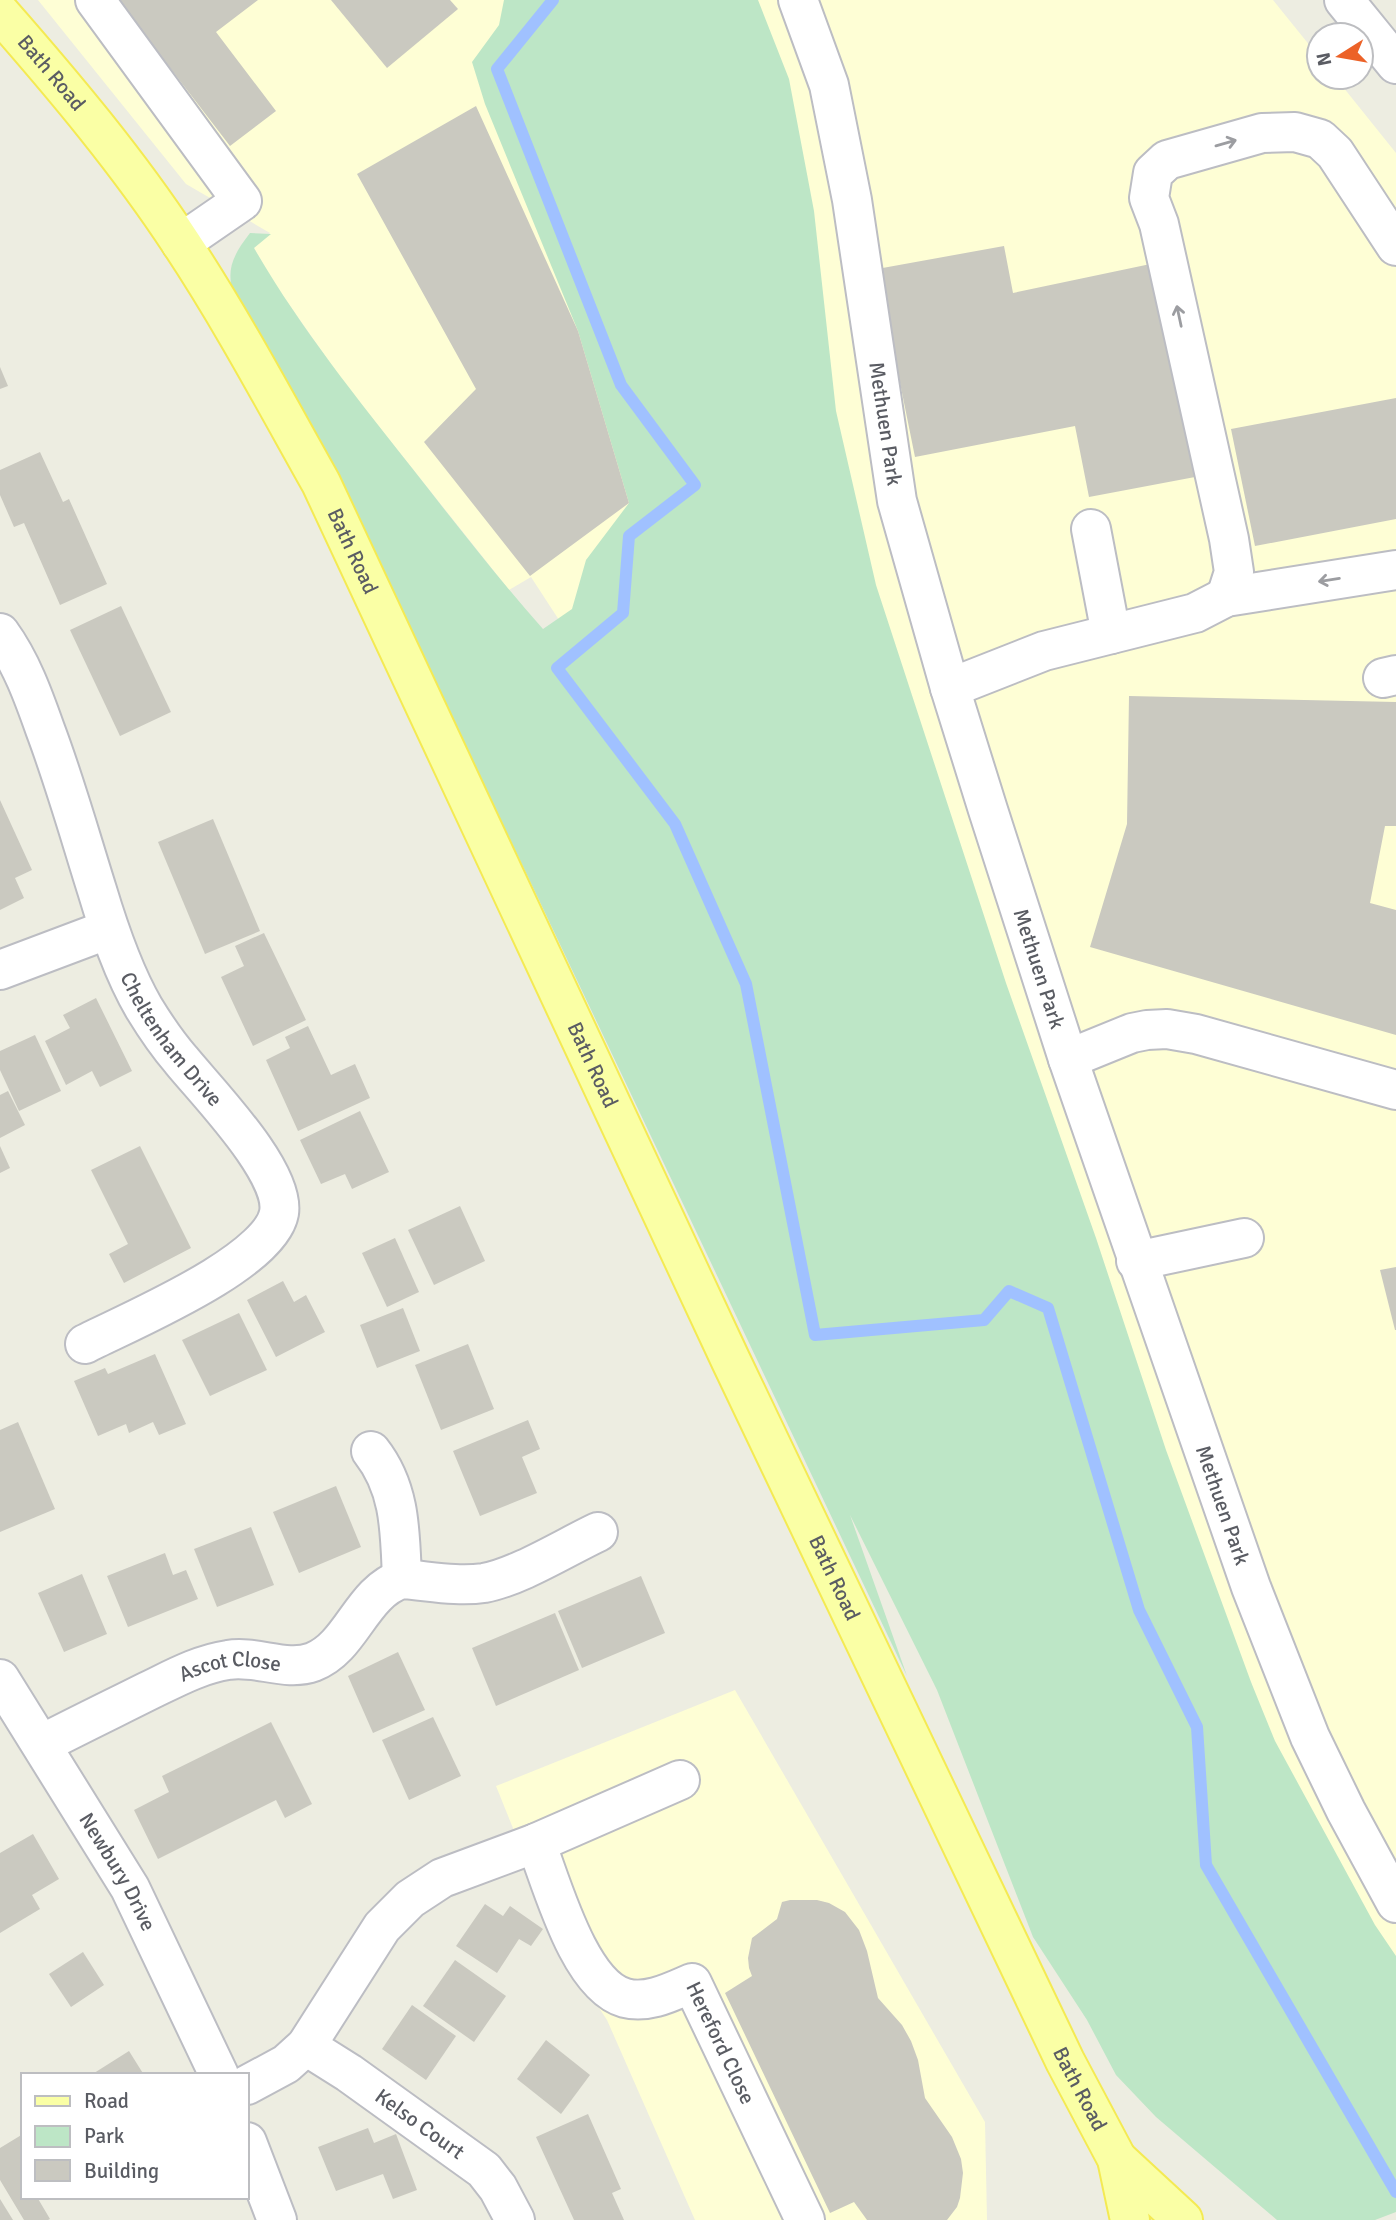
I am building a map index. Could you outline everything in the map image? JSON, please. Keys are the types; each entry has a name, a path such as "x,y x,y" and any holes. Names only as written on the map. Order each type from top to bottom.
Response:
{"main road":[{"name":"Bath Road","path":"0,13 107,142 181,243 321,483 749,1399 1065,2061 1118,2159 1130,2220"},
{"name":"Bath Road","path":"1118,2159 1183,2220"}],"street":[{"path":"95,0 242,201 181,243"},
{"name":"Methuen Park","path":"798,0 829,85 852,200 897,501 950,688 1068,1059 1251,1587 1310,1737 1396,1903"},
{"path":"1344,0 1396,64"},
{"path":"1226,597 1234,572 1159,224 1149,198 1153,173 1167,160 1262,133 1295,132 1320,139 1335,153 1396,246"},
{"path":"1091,529 1111,634"},
{"path":"950,688 1044,651 1195,613 1226,597 1396,570"},
{"name":"Cheltenham Drive","path":"0,633 14,652 34,697 109,929 130,980 161,1035 235,1123 267,1172 278,1202 279,1214 274,1226 261,1243 243,1258 204,1284 85,1344"},
{"path":"0,970 109,929"},
{"path":"1068,1059 1132,1033 1167,1029 1196,1034 1396,1090"},
{"path":"1136,1261 1244,1238"},
{"path":"371,1451 381,1465 398,1509 402,1579 461,1584 485,1583 515,1572 598,1532"},
{"name":"Ascot Close","path":"42,1744 171,1680 212,1664 244,1658 300,1666 315,1661 332,1650 370,1602 386,1587 402,1579"},
{"name":"Newbury Drive","path":"0,1679 130,1888 218,2073"},
{"path":"248,2084 286,2064 306,2046 382,1927 410,1899 442,1878 536,1843 680,1780"},
{"name":"Hereford Close","path":"536,1843 576,1947 593,1976 604,1986 626,1998 638,1999 653,1998 692,1983 805,2220"},
{"name":"Kelso Court","path":"306,2046 349,2073 484,2171 498,2188 515,2220"},
{"path":"248,2144 277,2220"}],"shaded area":[{"path":"38,0 1273,0 1305,40 1305,91 1346,91 1396,153 1396,2151 1251,1682 531,577 509,590 342,380 274,283 254,248 270,233 186,184"},
{"path":"735,1690 985,2122 987,2220 695,2220 607,2020 564,1955 496,1786"}],"green space":[{"path":"504,0 758,0 789,79 814,211 836,411 876,585 1006,983 1096,1238 1166,1450 1251,1682 1275,1741 1375,1925 1396,1956 1396,2212 1375,2220 1277,2220 1156,2117 1116,2075 1087,2020 1033,1937 937,1690 850,1515 907,1676 359,524 239,313 232,290 232,263 250,233 271,234 254,248 271,277 349,388 476,550 543,629 572,609 586,560 629,503 578,331 485,104 472,62 499,25"}],"building":[{"path":"118,0 258,0 216,32 276,111 230,146"},
{"path":"331,0 450,0 458,9 387,68"},
{"path":"476,106 578,331 629,503 530,576 424,442 476,389 357,174"},
{"path":"1004,246 1013,293 1160,262 1195,477 1089,497 1075,426 915,457 877,269"},
{"path":"0,367 8,386 0,389"},
{"path":"1396,398 1396,519 1255,546 1231,429"},
{"path":"40,452 63,502 69,499 107,584 60,605 24,523 14,527 0,495 0,470"},
{"path":"121,606 171,712 120,736 70,630"},
{"path":"1129,696 1396,702 1396,826 1385,826 1370,903 1396,910 1396,1035 1090,947 1127,824"},
{"path":"0,800 32,870 15,878 24,898 0,910"},
{"path":"213,819 260,931 205,954 158,842"},
{"path":"264,933 306,1020 253,1046 221,977 244,966 235,946"},
{"path":"96,998 132,1071 100,1087 92,1071 66,1085 45,1041 70,1028 63,1015"},
{"path":"308,1026 331,1075 355,1064 370,1098 298,1131 266,1060 290,1048 285,1037"},
{"path":"35,1035 61,1091 19,1111 0,1070 0,1051"},
{"path":"8,1091 25,1125 0,1138 0,1095"},
{"path":"360,1111 389,1172 352,1189 345,1174 321,1184 300,1140"},
{"path":"0,1146 10,1168 0,1173"},
{"path":"140,1146 191,1248 124,1283 109,1254 128,1244 91,1170"},
{"path":"460,1206 485,1261 434,1285 408,1230"},
{"path":"395,1238 419,1292 387,1307 362,1253"},
{"path":"1396,1267 1396,1330 1395,1330 1380,1270"},
{"path":"283,1281 294,1302 306,1295 325,1332 276,1357 247,1300"},
{"path":"403,1308 420,1351 377,1368 360,1325"},
{"path":"239,1313 267,1370 210,1396 182,1340"},
{"path":"468,1344 494,1409 441,1430 415,1365"},
{"path":"155,1354 186,1424 159,1435 153,1422 129,1433 126,1424 98,1436 74,1381 105,1368 108,1374"},
{"path":"528,1420 540,1449 522,1457 537,1493 480,1516 453,1451"},
{"path":"18,1422 55,1509 0,1532 0,1430"},
{"path":"336,1486 361,1547 299,1573 273,1512"},
{"path":"251,1527 274,1585 217,1607 194,1549"},
{"path":"165,1553 173,1575 186,1570 198,1599 128,1627 107,1576"},
{"path":"82,1574 107,1634 64,1652 38,1593"},
{"path":"641,1576 665,1633 582,1668 558,1611"},
{"path":"555,1613 579,1670 496,1706 472,1648"},
{"path":"398,1652 425,1710 373,1733 348,1676"},
{"path":"433,1717 461,1776 409,1800 382,1740"},
{"path":"271,1722 312,1804 285,1818 276,1800 158,1859 134,1810 169,1792 162,1776"},
{"path":"33,1834 59,1879 32,1895 40,1909 0,1933 0,1853"},
{"path":"790,1900 829,1903 845,1912 859,1930 878,1998 902,2025 911,2041 918,2060 925,2098 952,2137 961,2159 963,2173 960,2198 947,2220 867,2220 854,2202 830,2213 725,1993 752,1976 748,1958 752,1938 777,1919 782,1902"},
{"path":"485,1904 503,1916 510,1906 543,1929 531,1946 519,1939 497,1973 456,1946"},
{"path":"83,1952 104,1985 71,2007 49,1974"},
{"path":"455,1960 506,1996 474,2042 423,2006"},
{"path":"412,2005 456,2036 426,2080 382,2049"},
{"path":"546,2040 590,2075 561,2114 517,2079"},
{"path":"129,2051 143,2073 94,2073"},
{"path":"588,2114 621,2189 612,2193 624,2220 574,2220 536,2137"},
{"path":"368,2128 374,2143 396,2134 417,2190 393,2199 383,2174 336,2191 318,2147"},
{"path":"21,2135 21,2199 38,2199 50,2219 24,2220 0,2180 0,2148"},
{"path":"0,2199 13,2220 0,2220"}],"waterway":[{"path":"553,0 497,69 621,385 695,485 629,536 623,613 557,668 675,824 746,984 815,1335 984,1320 1009,1291 1048,1308 1139,1610 1197,1727 1206,1865 1396,2192"}]}
